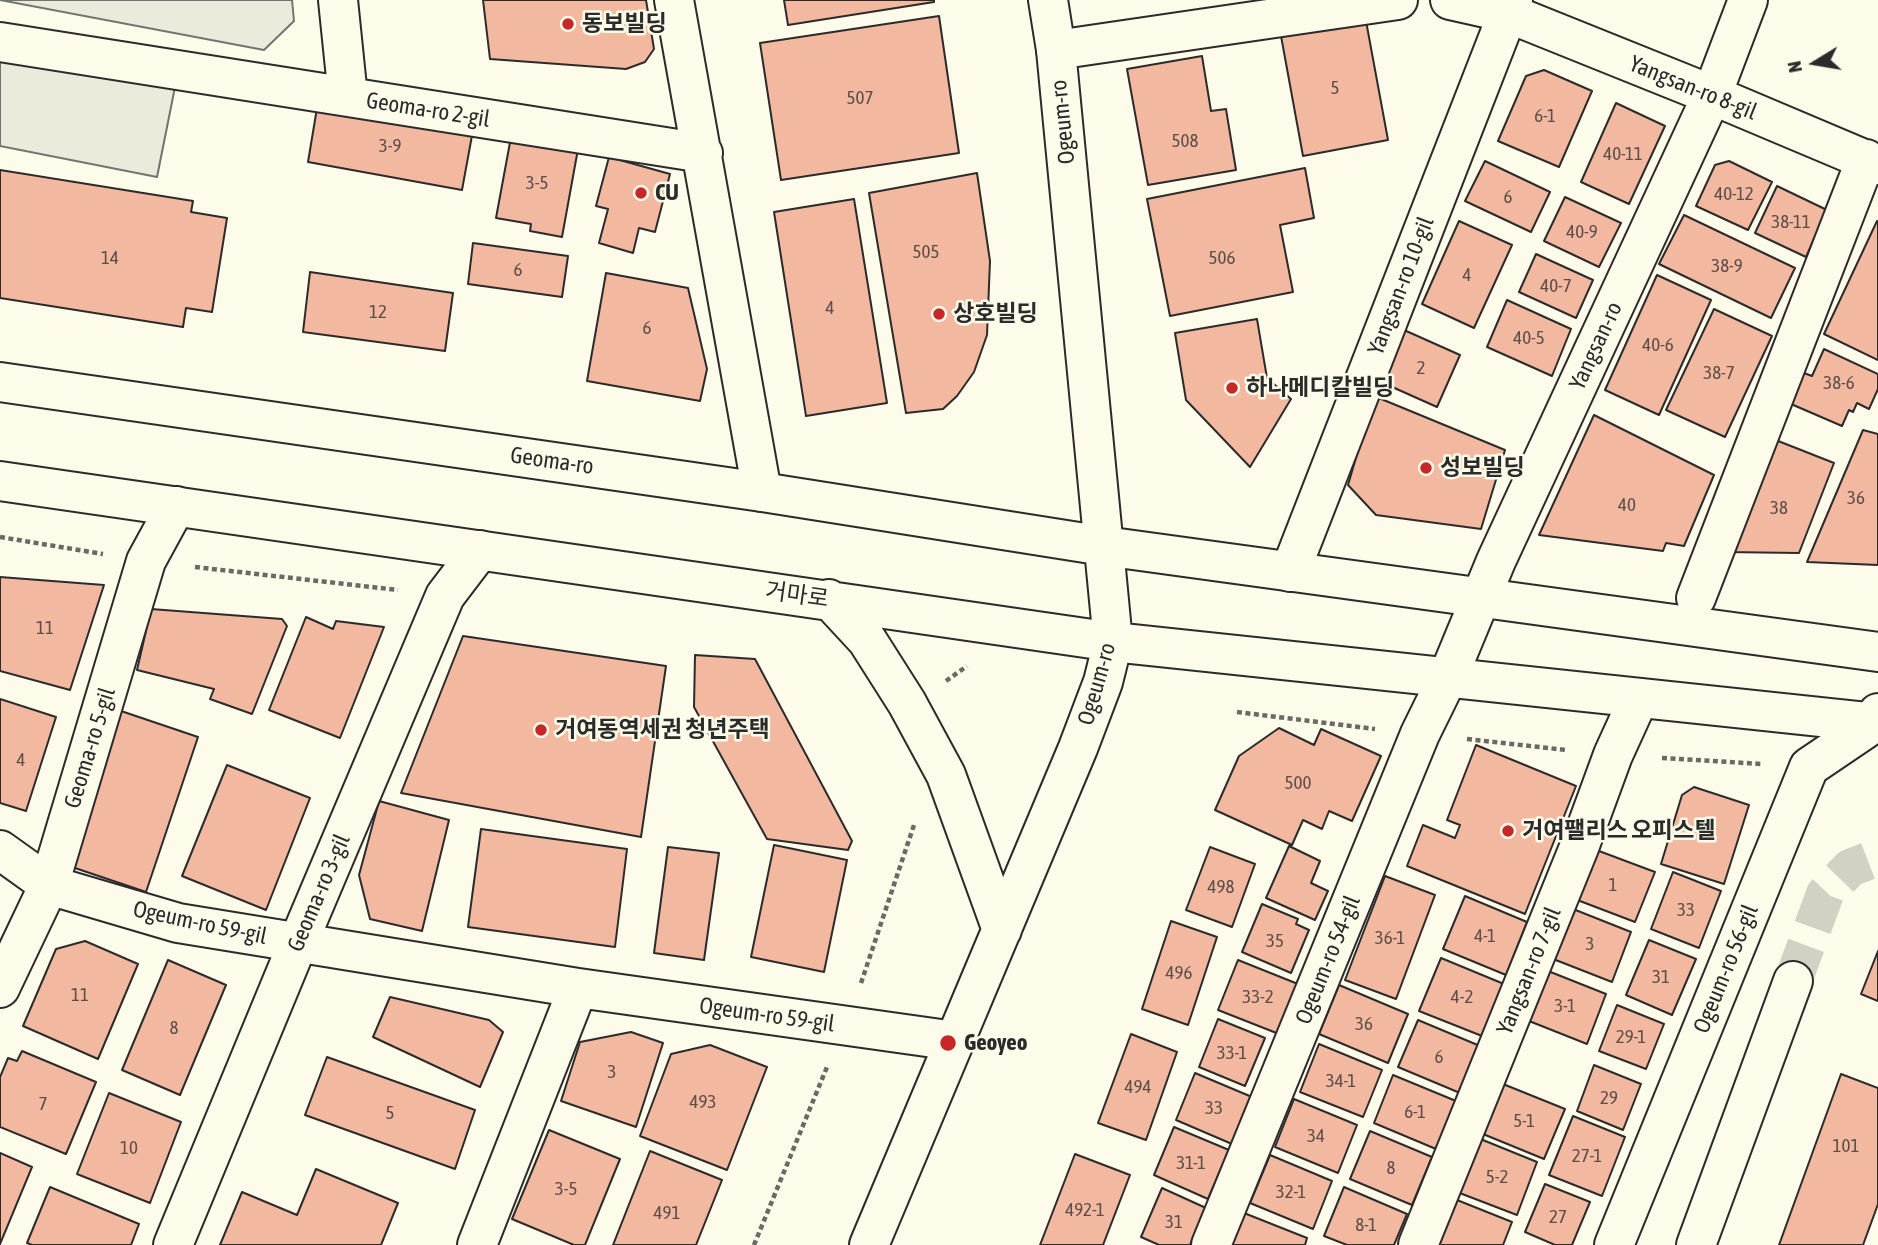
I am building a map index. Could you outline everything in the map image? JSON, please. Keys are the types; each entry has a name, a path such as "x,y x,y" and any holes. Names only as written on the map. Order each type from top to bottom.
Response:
{"street":[{"path":"338,0 348,97"},
{"path":"674,0 762,492"},
{"name":"Ogeum-ro","path":"869,1245 1082,737 1103,682 1113,642 1056,50 1048,0"},
{"path":"1056,50 1398,0"},
{"name":"Yangsan-ro 8-gil","path":"1450,0 1511,7 1872,162"},
{"name":"Yangsan-ro","path":"1448,677 1496,561 1712,95 1748,0"},
{"name":"Yangsan-ro 10-gil","path":"1290,572 1511,7"},
{"name":"Geoma-ro 2-gil","path":"0,42 703,153"},
{"path":"1696,598 1872,162"},
{"name":"Geoma-ro","path":"0,382 762,492 1104,545"},
{"path":"0,481 480,550"},
{"name":"Geoma-ro 5-gil","path":"0,988 49,885 146,561 176,506"},
{"path":"1104,545 1878,652"},
{"name":"거마로","path":"480,550 1113,642"},
{"name":"Geoma-ro 3-gil","path":"173,1245 445,596 480,550"},
{"path":"829,599 867,640 907,703 946,775 1002,930"},
{"path":"1113,642 1639,698 1877,719"},
{"name":"Ogeum-ro 54-gil","path":"1211,1245 1420,734 1448,677"},
{"name":"Yangsan-ro 7-gil","path":"1418,1245 1580,845 1613,755 1639,698"},
{"name":"Ogeum-ro 56-gil","path":"1614,1245 1809,767 1877,719"},
{"name":"Ogeum-ro 59-gil","path":"0,850 49,885 178,923 578,988 955,1041"},
{"path":"1696,1245 1793,981"},
{"path":"477,1245 578,988"}],"path":[{"path":"939,686 974,661"},
{"path":"1237,712 1420,734"},
{"path":"858,990 917,818"},
{"path":"754,1245 827,1066"}],"shaded area":[{"path":"0,0 292,0 294,21 264,50"},
{"path":"0,53 175,87 157,177 0,146"}],"building":[{"name":"동보빌딩","path":"483,0 646,0 654,49 645,62 626,69 490,59"},
{"path":"784,0 934,0 934,2 788,25"},
{"path":"939,16 959,153 781,180 760,43"},
{"path":"1366,21 1388,140 1303,156 1281,36"},
{"path":"1202,56 1211,111 1226,109 1236,170 1148,185 1127,69"},
{"path":"1544,70 1592,91 1559,167 1498,141 1526,76"},
{"path":"318,102 473,130 462,190 308,162"},
{"path":"1616,103 1665,126 1629,204 1581,182"},
{"path":"511,137 578,149 562,237 530,231 531,224 496,218"},
{"path":"609,157 670,174 655,232 639,228 633,253 599,243 608,209 596,206"},
{"path":"1485,161 1550,192 1531,232 1465,201"},
{"path":"1729,161 1772,182 1748,230 1696,206 1715,165"},
{"path":"1305,168 1314,218 1280,225 1293,292 1170,316 1147,199"},
{"path":"0,170 193,201 191,212 227,218 212,312 186,308 183,327 0,298"},
{"name":"상호빌딩","path":"977,173 990,261 987,335 974,372 957,396 943,409 906,413 869,193"},
{"path":"1777,186 1827,210 1806,257 1755,233"},
{"path":"1565,197 1621,223 1599,267 1544,241"},
{"path":"854,199 887,403 806,416 774,212"},
{"path":"1684,215 1795,268 1771,318 1659,264"},
{"path":"1459,221 1512,245 1474,328 1422,304"},
{"path":"1878,221 1878,360 1824,334"},
{"path":"473,243 568,256 562,297 468,284"},
{"path":"1536,254 1593,280 1576,318 1519,292"},
{"path":"310,272 453,293 445,351 303,332"},
{"path":"606,273 688,288 707,369 700,401 587,381"},
{"path":"1657,275 1711,300 1659,415 1605,390"},
{"path":"1507,300 1571,329 1552,376 1487,347"},
{"path":"1714,309 1772,336 1725,437 1666,410"},
{"name":"하나메디칼빌딩","path":"1257,319 1267,378 1291,399 1250,467 1186,400 1175,333"},
{"path":"1404,330 1460,355 1437,407 1381,382"},
{"path":"1824,349 1878,374 1878,389 1869,409 1857,403 1853,412 1849,410 1842,426 1791,404 1804,373 1812,376"},
{"name":"성보빌딩","path":"1374,396 1505,450 1481,529 1376,515 1348,485"},
{"path":"1594,415 1714,475 1684,546 1666,543 1663,551 1539,535"},
{"path":"1863,430 1878,434 1878,565 1807,562"},
{"path":"1768,437 1834,463 1799,553 1724,552"},
{"path":"0,577 104,585 70,690 0,671"},
{"path":"151,609 282,619 287,626 252,714 210,699 214,689 137,670"},
{"path":"306,617 333,629 336,621 384,627 340,738 269,710"},
{"name":"거여동역세권 청년주택","path":"463,636 666,666 641,837 401,793"},
{"path":"695,655 755,659 852,841 848,850 767,839 694,707"},
{"path":"0,699 56,717 26,811 0,803"},
{"path":"121,711 198,737 146,892 69,866"},
{"path":"1279,728 1314,745 1321,729 1381,756 1352,821 1329,811 1322,829 1303,820 1292,845 1215,810 1239,756"},
{"name":"거여팰리스 오피스텔","path":"1476,745 1576,786 1525,914 1407,866 1423,825 1455,838 1460,825 1447,820"},
{"path":"227,765 310,798 266,910 182,876"},
{"path":"1694,787 1749,805 1724,884 1661,864 1682,795"},
{"path":"379,801 449,820 422,931 370,919 359,875"},
{"path":"481,829 627,849 615,947 468,927"},
{"path":"774,845 847,860 824,972 751,957"},
{"path":"1289,846 1320,861 1311,883 1328,891 1315,920 1266,898"},
{"path":"668,847 719,853 704,960 654,953"},
{"path":"1210,847 1255,864 1232,927 1186,910"},
{"path":"1591,848 1655,872 1635,922 1572,898"},
{"path":"1673,872 1721,891 1699,948 1651,929"},
{"path":"1385,876 1435,895 1396,999 1345,980"},
{"path":"1465,896 1527,922 1506,975 1443,949"},
{"path":"1262,904 1298,919 1296,924 1309,930 1291,973 1242,952"},
{"path":"1568,907 1631,932 1612,982 1548,957"},
{"path":"1171,921 1217,937 1188,1025 1142,1009"},
{"path":"1649,940 1696,959 1672,1015 1626,995"},
{"path":"85,941 138,964 98,1059 23,1026 56,949"},
{"path":"1878,951 1878,1001 1861,994"},
{"path":"1441,958 1504,984 1482,1036 1419,1011"},
{"path":"168,960 226,985 180,1095 122,1070"},
{"path":"1238,960 1298,984 1279,1034 1218,1010"},
{"path":"1543,969 1606,994 1587,1044 1524,1019"},
{"path":"1339,985 1408,1014 1388,1063 1319,1034"},
{"path":"390,997 489,1020 503,1032 480,1087 373,1037"},
{"path":"1617,1005 1664,1024 1646,1069 1599,1051"},
{"path":"1218,1019 1265,1038 1245,1086 1199,1067"},
{"path":"1418,1020 1480,1046 1460,1093 1398,1067"},
{"path":"631,1032 663,1043 636,1127 561,1101 580,1042"},
{"path":"1131,1034 1177,1052 1146,1140 1098,1123"},
{"path":"1319,1044 1382,1070 1363,1117 1300,1092"},
{"path":"710,1045 767,1067 727,1170 640,1136 671,1054"},
{"path":"22,1051 96,1082 66,1154 0,1127 0,1077 8,1058 17,1061"},
{"path":"327,1057 475,1110 455,1169 305,1115"},
{"path":"1594,1065 1641,1084 1623,1130 1577,1111"},
{"path":"1195,1073 1252,1097 1232,1144 1176,1120"},
{"path":"1841,1074 1878,1088 1878,1204 1863,1245 1779,1245"},
{"path":"1393,1075 1456,1101 1436,1149 1374,1123"},
{"path":"1503,1084 1565,1109 1544,1159 1483,1134"},
{"path":"109,1093 181,1122 150,1203 77,1174"},
{"path":"1294,1099 1357,1125 1338,1173 1275,1147"},
{"path":"1573,1116 1625,1137 1602,1196 1549,1175"},
{"path":"1174,1127 1229,1150 1208,1199 1154,1175"},
{"path":"549,1130 620,1159 585,1245 574,1245 512,1219"},
{"path":"1370,1131 1432,1157 1412,1205 1350,1179"},
{"path":"1478,1138 1537,1162 1517,1215 1457,1192"},
{"path":"650,1151 722,1180 696,1245 613,1245"},
{"path":"0,1153 32,1167 0,1244"},
{"path":"1075,1154 1130,1175 1103,1245 1040,1245"},
{"path":"1270,1155 1332,1181 1313,1229 1250,1203"},
{"path":"316,1169 398,1203 381,1245 220,1245 242,1192 297,1215"},
{"path":"1545,1184 1590,1202 1572,1245 1555,1245 1525,1232"},
{"path":"50,1187 139,1224 131,1245 27,1243"},
{"path":"1344,1187 1407,1214 1394,1245 1347,1245 1324,1236"},
{"path":"1162,1188 1206,1208 1190,1245 1159,1245 1141,1237"},
{"path":"1452,1198 1512,1222 1503,1245 1434,1245"},
{"path":"1244,1213 1307,1238 1305,1245 1231,1245"}],"tunnel":[{"path":"1793,981 1825,894 1850,868 1868,861"}],"place":[{"name":"동보빌딩","path":"568,24"},
{"name":"CU","path":"641,193"},
{"name":"상호빌딩","path":"939,314"},
{"name":"하나메디칼빌딩","path":"1232,388"},
{"name":"성보빌딩","path":"1426,468"},
{"name":"거여동역세권 청년주택","path":"541,730"},
{"name":"거여팰리스 오피스텔","path":"1508,831"},
{"name":"Geoyeo","path":"948,1043"}]}
